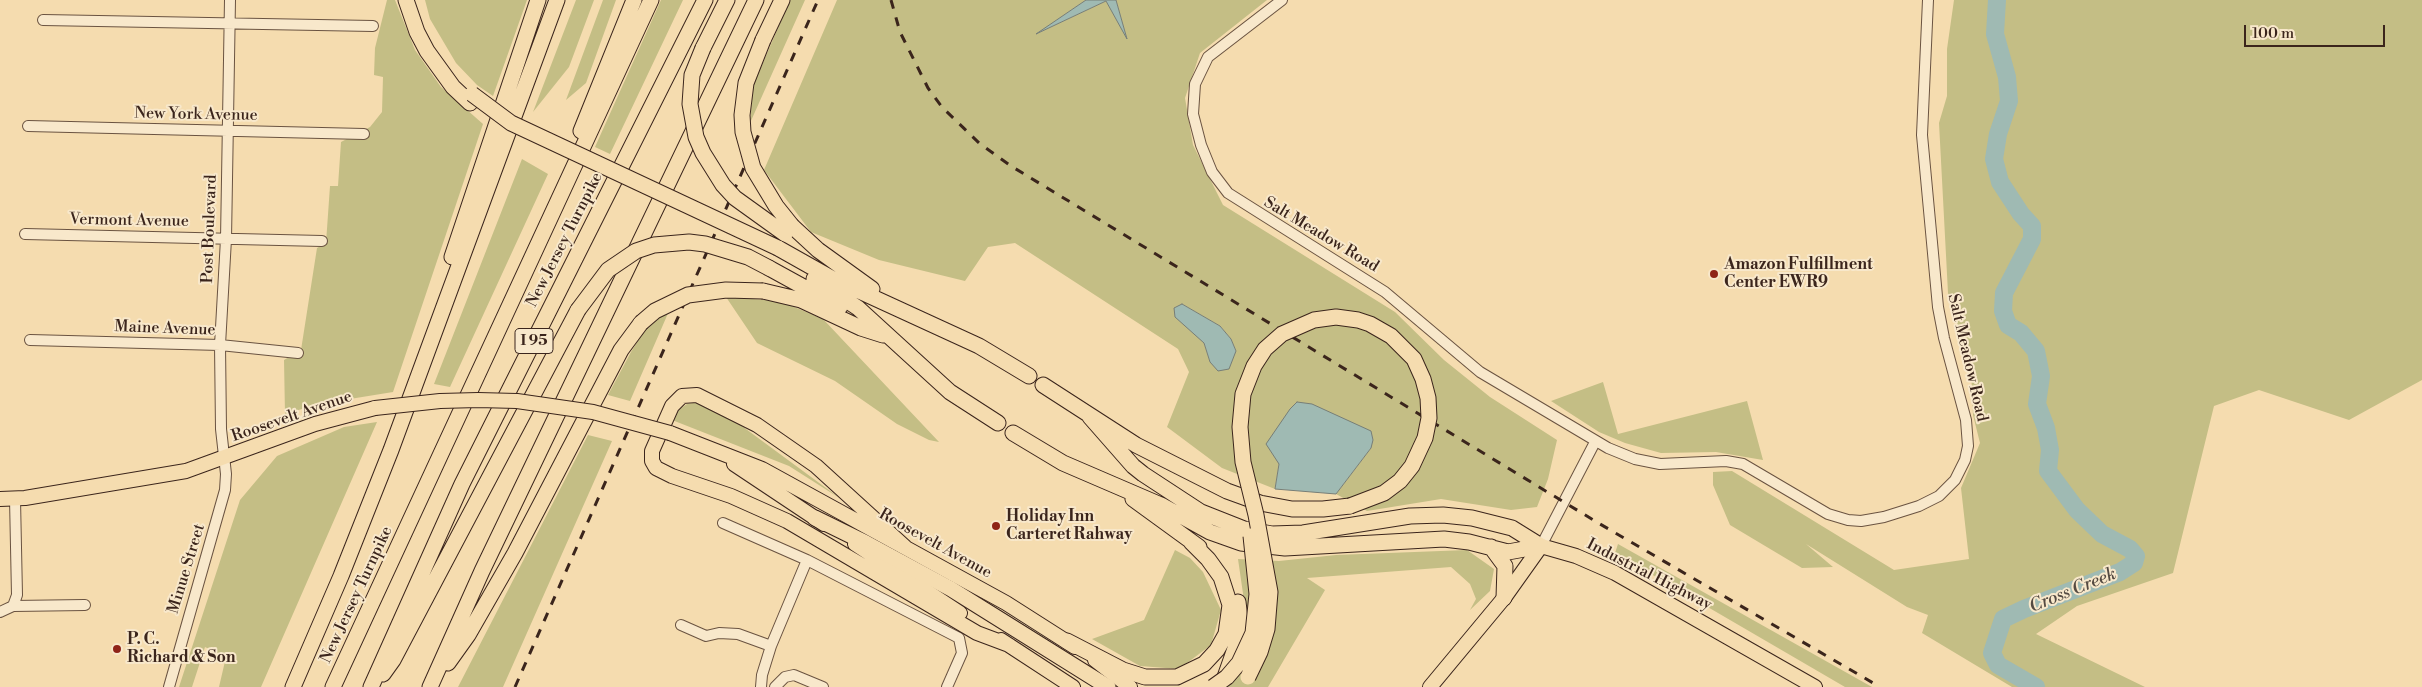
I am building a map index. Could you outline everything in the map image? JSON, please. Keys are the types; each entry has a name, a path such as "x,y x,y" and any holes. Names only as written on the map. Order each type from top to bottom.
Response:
{"highway":[{"path":"406,0 417,32 427,51 453,87 471,98"},
{"path":"415,0 426,29 447,65 488,118 532,142 780,246 840,267 916,316"},
{"path":"415,386 470,199 538,0"},
{"name":"New Jersey Turnpike","path":"293,687 341,576 415,386 557,0"},
{"path":"524,279 634,0"},
{"name":"New Jersey Turnpike","path":"333,687 524,279 651,0"},
{"name":"New Jersey Turnpike","path":"372,687 462,484 705,0"},
{"path":"727,0 692,75 690,104 696,136 712,170 735,198 780,246 841,307 886,336 950,392 998,423"},
{"path":"431,687 482,571 756,0"},
{"path":"782,0 746,83 742,115 743,132 753,168 767,193 780,246 833,279 979,346 1029,376"},
{"path":"372,687 394,660 578,310 608,270 636,251 680,242 705,244 748,257 780,246"},
{"path":"431,687 468,634 536,514 621,350 641,323 655,311 688,296 726,290 763,291 801,300 861,328 886,336"},
{"path":"1044,385 1090,417 1201,480 1244,498 1292,509 1323,509 1350,506 1374,498 1400,481 1412,466 1422,448 1429,418 1426,389 1414,360 1391,336 1370,324 1336,318 1314,320 1287,331 1265,349 1254,366 1243,394 1240,427 1243,462 1256,580 1256,620 1245,654 1233,670 1214,687"},
{"path":"1090,417 1133,466 1143,474 1201,512 1244,529 1272,534 1303,533 1410,516 1443,515 1472,518 1512,528 1541,546"},
{"path":"1013,433 1063,463 1163,506 1210,532 1256,546 1299,547 1428,539 1469,542 1508,552 1541,546"},
{"path":"1243,462 1258,523 1270,592 1267,629 1260,652 1245,682"},
{"path":"1109,482 1191,542 1212,554 1231,581 1238,600 1240,619 1238,640 1220,687"},
{"path":"815,518 866,542 951,589 1108,687"},
{"path":"1067,641 1123,670 1145,677 1161,679 1177,677 1204,664 1217,650 1226,634 1230,605 1221,577 1208,559 1191,542"},
{"path":"1491,547 1500,556 1506,570 1504,598"}],"main road":[{"path":"905,548 816,466 757,425 697,394 682,396 672,406 652,451 652,461 656,468 672,476 732,496 787,521 977,632 1009,645"},
{"name":"Roosevelt Avenue","path":"0,499 167,475 224,459 315,424 375,408 440,401 478,400 517,402 593,412 670,433 762,469 1006,603 1067,641 1130,687"},
{"name":"Roosevelt Avenue","path":"712,450 1073,687"},
{"path":"1430,687 1504,598 1541,546"},
{"name":"Industrial Highway","path":"1541,546 1576,556 1608,570 1815,687"}],"street":[{"name":"Post Boulevard","path":"224,459 221,429 220,345 226,238 230,0"},
{"name":"Salt Meadow Road","path":"1282,0 1214,52 1203,64 1197,77 1192,99 1195,121 1206,159 1217,180 1242,204 1385,292 1480,372 1595,442 1621,454 1654,463 1684,464 1726,461 1743,464 1828,514 1848,520 1876,519 1919,506 1939,496 1955,480 1965,460 1968,433 1939,312 1921,124 1928,0"},
{"path":"43,20 373,26"},
{"name":"New York Avenue","path":"28,126 364,134"},
{"name":"Vermont Avenue","path":"25,234 322,241"},
{"name":"Maine Avenue","path":"30,340 220,345 298,353"},
{"path":"1541,546 1595,442"},
{"name":"Minue Street","path":"169,687 222,507 225,490 224,459"},
{"path":"13,606 17,595 15,498"},
{"path":"724,523 807,560 959,638 962,653 947,687"},
{"path":"761,687 762,675 772,646 807,560"},
{"path":"0,612 13,606 85,605"},
{"path":"681,625 706,636 719,633 738,634 772,646"},
{"path":"775,687 785,677 794,675 823,687"}],"shaded area":[{"path":"387,0 395,0 415,50 441,87 483,124 393,392 319,404 285,414 284,360 301,350 317,248 326,243 330,186 338,186 341,142 370,127 382,112 383,77 374,75 375,48"},
{"path":"425,0 527,0 493,96 477,85 456,63 430,19"},
{"path":"576,0 594,0 569,67 533,112"},
{"path":"603,0 616,0 586,83 566,100"},
{"path":"661,0 683,0 610,154 595,147"},
{"path":"790,0 805,0 750,123 753,86"},
{"path":"837,0 1086,0 1040,32 1106,1 1126,36 1116,0 1267,0 1200,53 1185,98 1193,145 1223,205 1395,312 1444,360 1490,397 1557,440 1548,479 1537,507 1511,510 1441,499 1367,511 1336,494 1371,448 1279,464 1275,489 1222,468 1167,427 1189,372 1178,349 1015,243 988,247 965,281 879,260 811,232 764,170","holes":["1182,304 1220,326 1231,339 1236,351 1210,362 1204,343"]},
{"path":"1954,0 2422,0 2422,380 2349,420 2259,390 2214,406 2173,573 2077,606 2036,634 2145,687 2012,687 1922,633 1928,615 1907,607 1806,544 1833,567 1802,568 1730,525 1713,485 1713,472 1732,471 1894,570 1969,559 1961,488 1980,443 1973,415 1971,369 1948,293 1939,123 1947,96 1947,49"},
{"path":"522,159 548,174 450,387 434,384"},
{"path":"726,297 780,301 823,319 939,442 929,440 897,424 835,381 757,343"},
{"path":"669,311 630,401 608,395 646,328"},
{"path":"1603,382 1618,434 1747,401 1763,460 1716,452 1661,453 1625,443 1599,432 1551,401"},
{"path":"699,402 716,407 841,499 789,466 672,420 677,411 687,404"},
{"path":"377,422 261,687 219,687 226,657 205,647 192,687 179,687 240,500 277,456 344,427"},
{"path":"588,435 612,441 503,687 458,687"},
{"path":"1618,544 1872,687 1845,687 1615,553"},
{"path":"1175,550 1190,558 1203,572 1221,610 1211,645 1179,669 1140,666 1092,639 1144,620"},
{"path":"1467,550 1494,569 1490,591 1470,610 1476,599 1470,584 1451,567 1307,578 1325,590 1268,687 1224,687 1248,628 1238,559 1279,561 1336,555"}],"water":[{"path":"1086,0 1116,0 1127,39 1106,1 1036,34"},
{"path":"1182,304 1220,326 1231,339 1236,351 1229,369 1218,371 1210,362 1204,343 1175,317 1174,308"},
{"path":"1297,402 1312,404 1371,431 1373,440 1371,448 1336,494 1275,489 1279,464 1266,444"}],"waterway":[{"name":"Cross Creek","path":"1997,0 1995,34 2007,77 2009,101 1998,134 1994,159 2000,182 2021,214 2032,226 2032,239 2004,293 2003,311 2008,325 2021,333 2036,351 2041,376 2037,404 2046,428 2050,450 2048,471 2077,510 2102,534 2130,549 2136,556 2134,563 2120,572 2003,619 1992,653 1998,665 2036,687"}],"railway":[{"path":"515,687 818,0"},
{"path":"891,0 900,32 928,88 942,107 979,143 1011,166 1600,524 1880,687"}],"place":[{"name":"Amazon Fulfillment Center EWR9","path":"1714,274"},
{"name":"Holiday Inn Carteret Rahway","path":"996,526"},
{"name":"P. C. Richard & Son","path":"117,649"}]}
